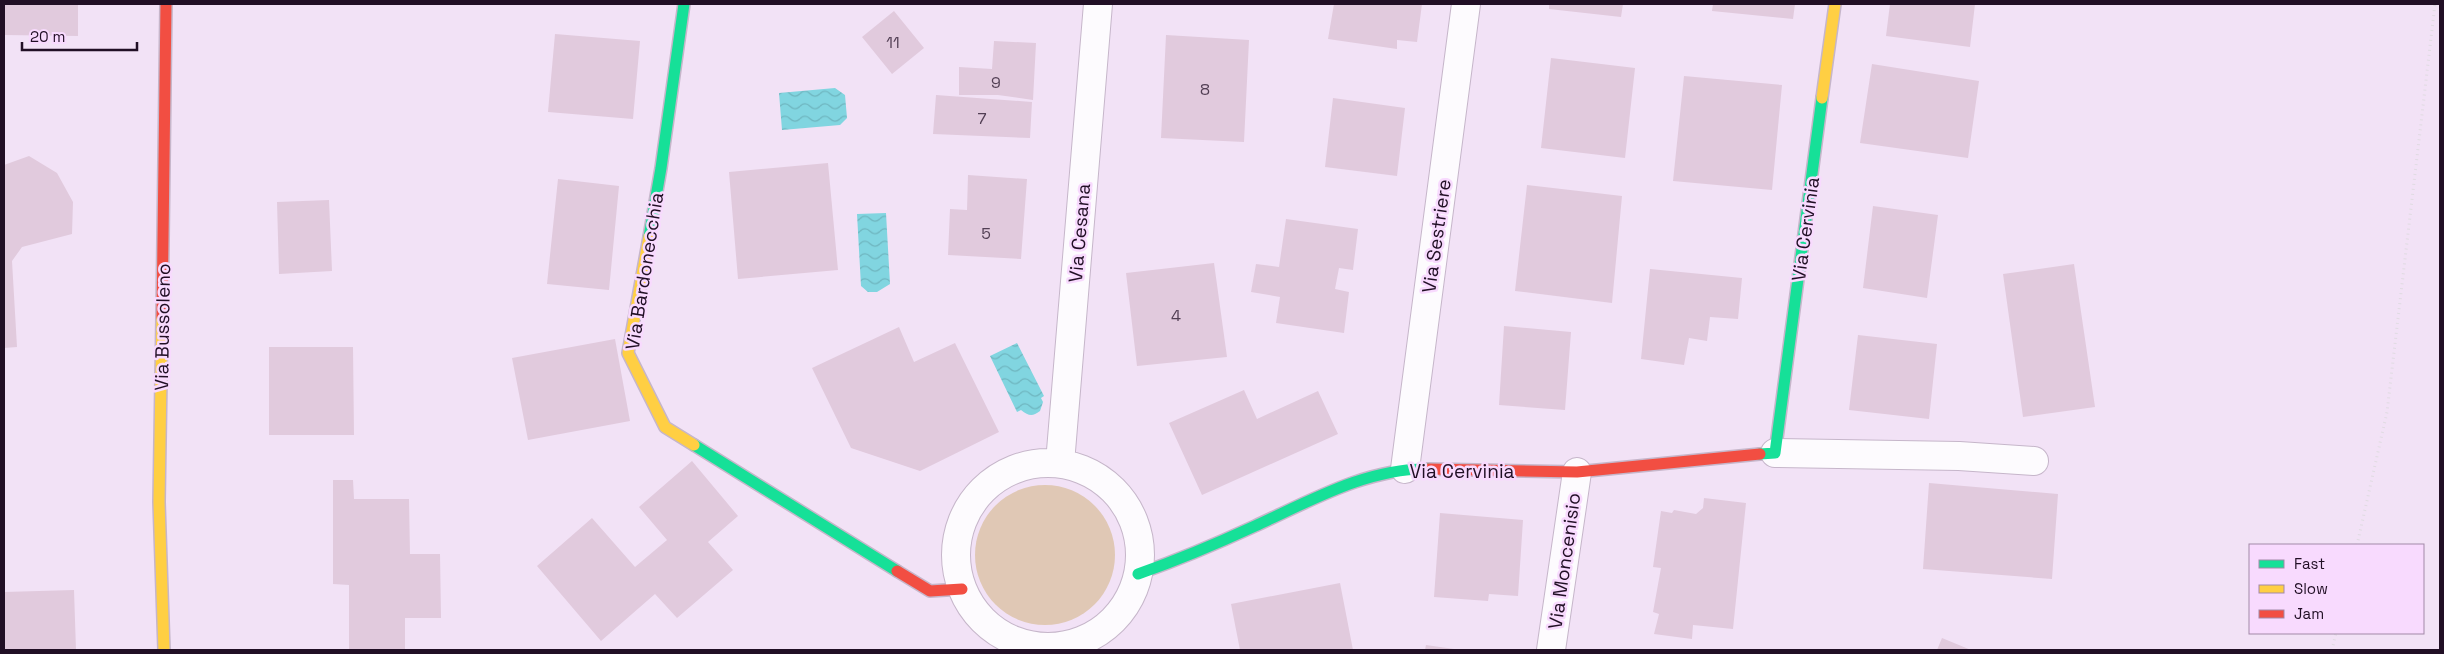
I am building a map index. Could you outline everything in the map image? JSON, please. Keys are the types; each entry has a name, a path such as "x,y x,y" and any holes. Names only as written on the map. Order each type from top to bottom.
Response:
{"street":[{"name":"Via Bussoleno","path":"164,650 159,502 166,4"},
{"name":"Via Bardonecchia","path":"684,4 661,168 628,353 665,428 930,591 962,589"},
{"name":"Via Cesana","path":"1060,463 1098,4"},
{"name":"Via Sestriere","path":"1405,469 1466,4"},
{"name":"Via Cervinia","path":"1775,454 1834,4"},
{"name":"Via Cervinia","path":"1138,574 1196,553 1345,485 1405,469 1577,472 1775,454 1960,456 2034,461"},
{"path":"1060,463 1089,472 1114,490 1132,516 1134,523 1140,546 1138,574 1128,601 1111,624 1087,639 1060,647 1031,648 1002,636 978,616 962,589 955,559 956,551 960,527 974,498 998,477 1028,464 1060,463"},
{"name":"Via Moncenisio","path":"1551,650 1577,472"}],"path":[{"path":"2357,544 2387,412 2435,4"},
{"path":"2332,650 2336,634"}],"shaded area":[{"path":"1045,485 1059,486 1072,490 1095,505 1110,528 1114,541 1114,569 1110,582 1095,605 1072,620 1059,624 1045,625 1031,624 1018,620 995,605 980,582 976,569 975,555 976,541 980,528 995,505 1018,490 1031,486"}],"water":[{"path":"835,88 845,95 847,118 840,125 782,130 779,93"},
{"path":"886,213 890,284 877,292 868,292 861,286 857,214"},
{"path":"1017,343 1044,396 1041,398 1043,402 1040,411 1033,415 1028,415 1021,410 1017,412 990,356"}],"building":[{"path":"4,4 78,4 78,36 4,35"},
{"path":"1334,4 1422,4 1417,42 1397,40 1397,49 1328,39"},
{"path":"1549,4 1623,4 1621,17 1549,9"},
{"path":"1713,4 1795,4 1793,19 1712,11"},
{"path":"1890,4 1975,4 1970,47 1886,36"},
{"path":"894,11 924,48 892,74 862,37"},
{"path":"555,34 640,41 633,119 548,112"},
{"path":"1166,35 1249,40 1244,142 1161,138"},
{"path":"994,41 1036,43 1033,100 998,95 959,95 959,67 992,69"},
{"path":"1551,58 1635,68 1625,158 1541,148"},
{"path":"1872,64 1979,81 1968,158 1860,143"},
{"path":"1684,76 1782,85 1772,190 1673,181"},
{"path":"936,95 1032,102 1030,138 933,134"},
{"path":"1333,98 1405,108 1397,176 1325,167"},
{"path":"29,156 57,173 73,202 72,234 22,247 12,261 17,347 4,348 4,165"},
{"path":"828,163 838,270 738,279 729,172"},
{"path":"968,175 1027,179 1021,259 948,255 950,209 967,210"},
{"path":"558,179 619,186 609,290 547,284"},
{"path":"1527,185 1622,196 1612,303 1515,291"},
{"path":"329,200 332,271 279,274 277,202"},
{"path":"1873,206 1938,215 1927,298 1863,288"},
{"path":"1286,219 1358,229 1353,270 1339,268 1335,289 1349,292 1344,333 1276,323 1280,297 1251,292 1256,264 1279,267"},
{"path":"1214,263 1227,357 1137,366 1126,273"},
{"path":"2074,264 2095,407 2023,417 2003,274"},
{"path":"1650,269 1742,278 1738,319 1710,317 1707,341 1689,338 1684,365 1641,359"},
{"path":"1504,326 1571,332 1565,410 1499,405"},
{"path":"899,327 914,362 955,343 999,432 920,471 851,448 812,368"},
{"path":"1858,335 1937,344 1929,419 1849,410"},
{"path":"615,339 630,421 528,440 512,358"},
{"path":"269,347 353,347 354,435 269,435"},
{"path":"1244,390 1257,419 1318,391 1338,434 1202,495 1169,423"},
{"path":"692,461 738,516 708,542 733,570 677,618 655,594 601,641 537,566 592,518 635,567 667,540 639,507"},
{"path":"333,480 353,480 354,499 409,499 410,554 440,554 441,618 405,618 405,649 349,649 349,585 333,584"},
{"path":"1929,483 2058,494 2052,579 1923,569"},
{"path":"1704,498 1746,503 1733,629 1693,625 1692,639 1654,634 1659,614 1653,612 1661,568 1653,567 1661,511 1672,513 1674,510 1696,514 1703,508"},
{"path":"1440,513 1523,520 1518,596 1489,594 1488,601 1434,597"},
{"path":"1340,583 1353,650 1240,650 1231,604"},
{"path":"74,590 76,650 4,650 4,592"},
{"path":"1942,638 1971,650 1937,650"},
{"path":"1426,645 1454,649 1454,650 1425,650"}],"traffic: fast":[{"path":"649,237 661,168 684,4"},
{"path":"1760,454 1775,453 1822,98"},
{"path":"694,445 897,571"},
{"path":"1138,574 1211,545 1361,480 1405,470 1428,469"}],"traffic: slow":[{"path":"1822,98 1835,4"},
{"path":"649,237 628,353 665,427 694,445"},
{"path":"162,317 159,502 164,650"}],"traffic: jam":[{"path":"162,317 166,4"},
{"path":"1428,469 1577,472 1760,454"},
{"path":"897,571 930,591 962,589"}]}
